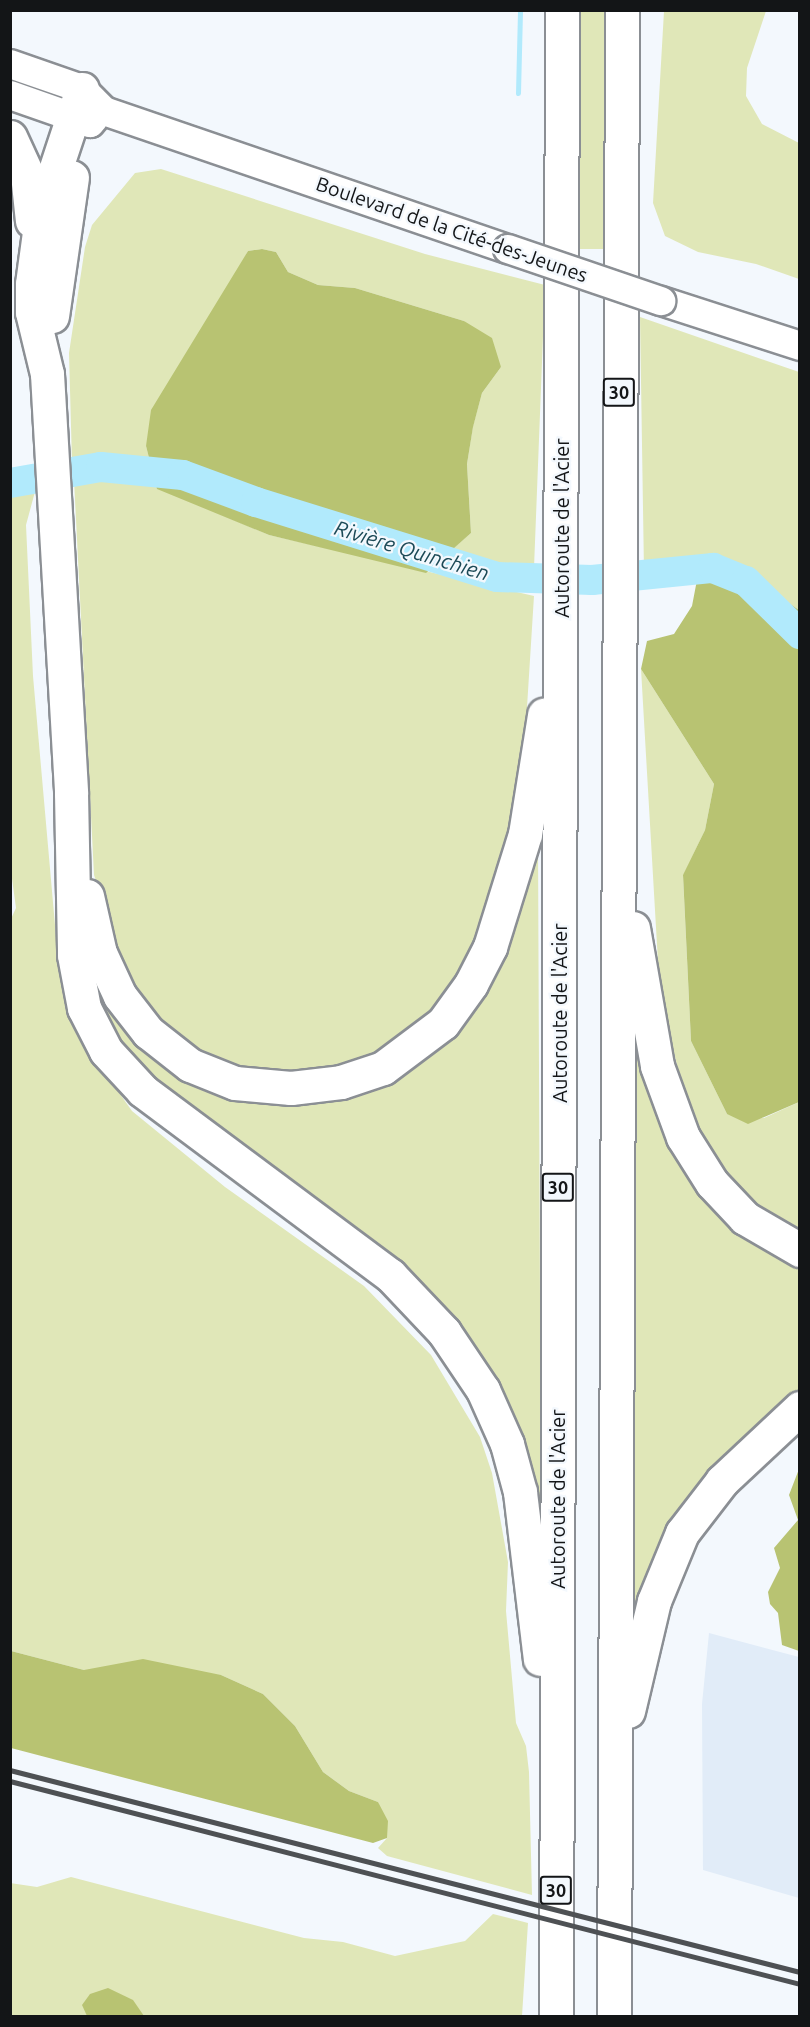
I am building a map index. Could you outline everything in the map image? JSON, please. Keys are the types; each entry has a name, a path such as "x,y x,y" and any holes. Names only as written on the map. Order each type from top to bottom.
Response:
{"highway":[{"name":"Autoroute de l'Acier","path":"556,2016 562,10"},
{"name":"30","path":"614,2016 622,10"},
{"path":"34,258 42,210 87,110"},
{"path":"87,110 67,193 47,374 71,793 75,965 84,1008 106,1051 152,1099 390,1275 444,1332 483,1390 507,1444 520,1492 557,1764"},
{"path":"10,137 30,188 34,258 32,312 47,374"},
{"path":"71,793 100,953 120,996 147,1032 190,1065 236,1083 314,1088 362,1076 408,1053 443,1023 467,991 490,946 525,834 561,602"},
{"path":"618,838 650,1040 672,1115 697,1162 731,1204 767,1234 800,1250"},
{"path":"615,1771 647,1625 670,1555 716,1487 800,1408"}],"main road":[{"name":"Boulevard de la Cité-des-Jeunes","path":"10,64 87,110"},
{"name":"Boulevard de la Cité-des-Jeunes","path":"10,96 87,110 800,346"}],"shaded area":[{"path":"709,1633 799,1657 799,1898 703,1870 702,1704"}],"green space":[{"path":"575,11 608,11 608,249 575,249"},
{"path":"664,11 766,11 747,68 746,96 762,124 799,143 799,279 756,264 698,252 665,236 653,203"},
{"path":"161,169 425,254 545,285 534,568 506,569 448,553 471,533 467,464 473,426 482,393 501,367 464,321 355,288 318,285 288,272 276,252 262,249 248,251 146,446 151,465 72,463 69,353 85,247 92,225 135,173"},
{"path":"262,249 276,252 288,272 318,285 355,288 464,321 492,338 501,367 482,393 473,427 467,464 471,533 426,573 269,535 157,489 146,446 151,410 248,251"},
{"path":"640,317 799,372 799,610 741,571 702,559 644,572"},
{"path":"106,472 145,482 269,535 534,596 525,739 512,834 489,914 437,1008 389,1052 334,1073 227,1070 173,1039 127,978 94,875 74,480"},
{"path":"36,488 26,525 33,676 58,959 69,997 98,1063 132,1111 225,1187 364,1286 431,1355 480,1437 492,1473 508,1562 506,1611 516,1723 526,1746 529,1772 532,1895 387,1856 378,1848 387,1838 378,1802 349,1791 323,1772 295,1726 263,1694 221,1675 84,1670 11,1651 10,921 16,908 10,864 10,491"},
{"path":"701,559 741,571 799,610 799,1102 748,1124 727,1114 691,1041 683,875 705,830 714,784 641,669 647,641 674,634 692,606"},
{"path":"641,669 714,784 705,830 683,876 691,1041 727,1114 764,1118 799,1102 799,1238 737,1193 693,1130 671,1041 658,962"},
{"path":"538,840 541,1527 536,1527 479,1359 151,1084 99,1018 92,959 111,999 280,1102 343,1097 405,1071"},
{"path":"636,1039 656,1095 799,1263 800,1395 641,1610 634,1611"},
{"path":"799,1469 799,1651 782,1645 778,1613 770,1604 768,1592 780,1568 774,1548 798,1520 789,1495"},
{"path":"11,1651 84,1670 143,1659 221,1675 263,1694 295,1726 323,1772 349,1791 378,1802 388,1821 387,1838 373,1843 11,1748"},
{"path":"71,1877 304,1938 343,1942 395,1956 465,1941 493,1914 528,1923 522,2016 11,2016 10,1883 37,1887"},
{"path":"108,1988 133,2000 144,2016 87,2016 82,2005 90,1994"}],"waterway":[{"path":"518,93 520,10"},
{"name":"Rivière Quinchien","path":"10,483 101,467 183,475 256,502 497,577 592,580 713,568 746,581 800,634"}],"railway":[{"path":"10,1770 800,1972"},
{"path":"10,1781 800,1984"}]}
